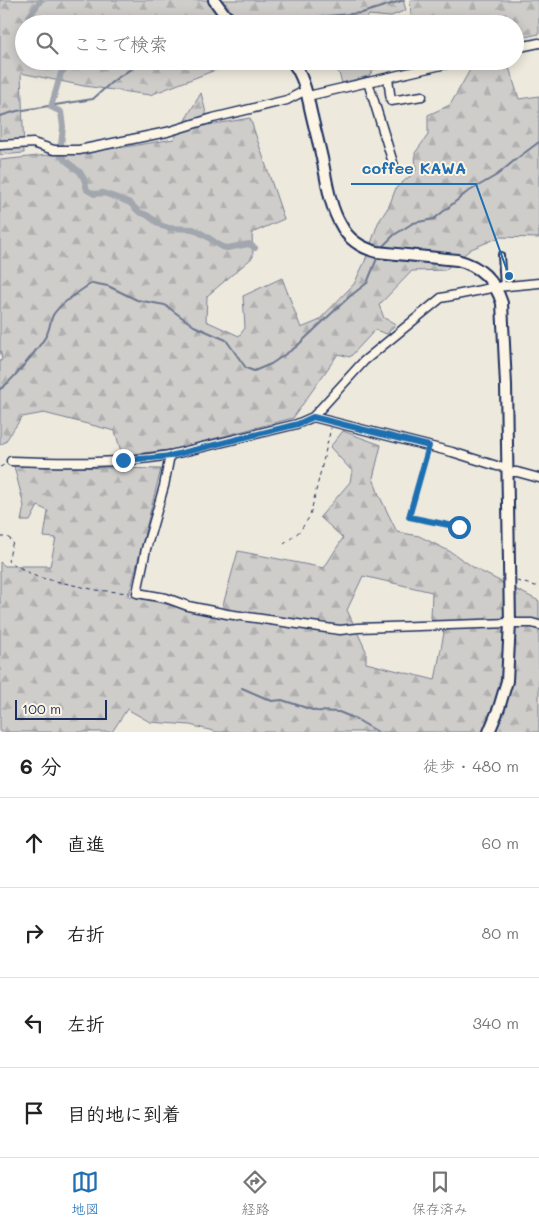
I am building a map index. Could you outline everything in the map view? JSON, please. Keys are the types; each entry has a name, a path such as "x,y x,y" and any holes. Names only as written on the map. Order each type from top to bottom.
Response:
{"street":[{"path":"214,0 224,15"},
{"path":"524,46 539,43"},
{"path":"298,70 307,93 329,191 338,219 350,236 366,249 386,254 465,262 482,272 500,287 504,325 510,623 507,681 489,732"},
{"path":"0,145 33,143 54,150 79,150 167,132 213,118 288,100 307,93 421,70"},
{"path":"388,78 391,101 422,96"},
{"path":"368,82 394,166"},
{"path":"11,461 88,461 170,456 298,424 313,417 364,362 441,298 500,287 539,283"},
{"path":"313,417 429,446 539,478"},
{"path":"170,456 160,502 146,549 137,593 166,598 188,606 226,614 340,630 510,623 532,623 539,625"}],"lane":[{"path":"500,287 501,255"}],"path":[{"path":"284,544 300,531 310,516 333,422"},
{"path":"429,446 409,517 459,527 462,516"},
{"path":"0,537 13,541 8,561 37,578 96,590 137,593"},
{"path":"509,580 539,587"}],"green space":[{"path":"0,0 376,0 385,2 387,0 403,0 406,10 394,15 15,15 15,70 215,70 150,95 84,86 21,73 24,153 0,155"},
{"path":"410,0 539,0 539,34 524,37 524,15 411,15"},
{"path":"338,70 373,70 369,76 342,83"},
{"path":"470,70 510,70 519,99 539,96 539,238 500,237 471,249 445,270 412,271 379,305 384,318 396,324 387,334 375,330 350,357 338,354 293,418 170,450 122,455 115,431 44,413 22,417 5,442 0,445 0,361 2,360 0,349 0,160 125,147 174,139 201,93 209,125 250,118 284,219 252,233 253,257 207,296 206,321 239,336 245,328 243,296 282,278 301,328 318,321 354,284 365,261 378,223 389,206 396,188 416,171 415,153 428,135 428,115 450,105"},
{"path":"343,431 381,445 373,478 397,532 419,536 451,552 476,569 539,601 539,732 217,732 190,725 150,722 127,709 112,732 0,732 0,562 5,566 50,566 56,538 44,537 48,511 38,506 30,521 21,521 24,506 14,466 161,469 129,596 220,616 238,551 324,568 343,538 320,517 350,482 352,471 330,447","holes":["363,576 432,592 431,618 444,633 435,680 366,663 366,651 347,610"]}],"waterway":[{"path":"30,15 41,0"},
{"path":"339,15 362,13 404,0"},
{"path":"64,70 61,73 51,107 61,112 63,127 60,154 80,172 87,190 94,194 103,193 130,203 139,212 147,215 162,226 193,229 222,247 227,248 249,244 255,248"},
{"path":"0,116 17,111 93,99 113,81 130,70"},
{"path":"381,250 394,235 413,223 434,219 466,193 497,175 539,142"},
{"path":"0,389 18,372 39,346 47,334 52,317 56,311 92,283 108,286 137,300 165,305 194,326 226,340 246,368 254,371 271,364 296,347 349,297 367,283 378,256"},
{"path":"242,688 272,701 282,700 316,711 339,712 356,719 378,732"}],"place":[{"name":"coffee KAWA","path":"509,276"}],"route":[{"path":"123,460 170,456 298,424 313,417 429,446 409,517 459,527"}]}
